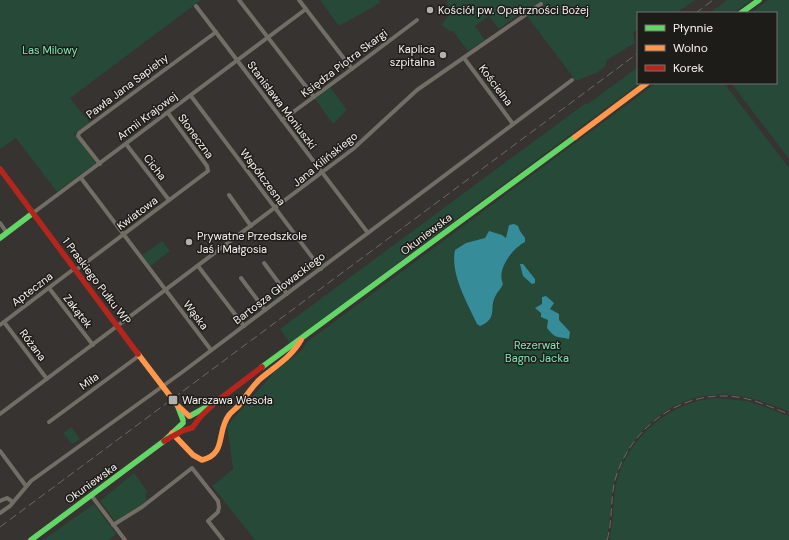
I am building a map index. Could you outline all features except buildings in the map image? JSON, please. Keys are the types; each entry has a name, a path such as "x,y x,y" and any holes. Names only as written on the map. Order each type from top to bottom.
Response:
{"main road":[{"path":"742,12 759,0"},
{"name":"Okuniewska","path":"174,434 183,422 190,416 217,401 646,84"},
{"name":"1 Praskiego Pułku WP","path":"0,169 177,405 196,422"},
{"name":"Armii Krajowej","path":"0,238 33,213"},
{"path":"174,434 197,457 205,460 212,456 220,446 222,429 227,417 254,385 295,351 302,338"},
{"name":"Okuniewska","path":"31,540 174,434 194,427 196,422 217,401"},
{"name":"1 Praskiego Pułku WP","path":"177,405 183,422 188,429"}],"street":[{"path":"239,0 314,97"},
{"path":"299,0 352,69"},
{"name":"Jana Kilińskiego","path":"0,414 353,149 417,90 541,4"},
{"name":"Stanisława Moniuszki","path":"196,6 368,234"},
{"name":"Armii Krajowej","path":"33,213 306,9"},
{"name":"Księdza Piotra Skargi","path":"282,120 417,20"},
{"name":"Pawła Jana Sapiehy","path":"100,164 78,136 79,134 216,32"},
{"name":"Kościelna","path":"464,58 513,124"},
{"name":"Bartosza Głowackiego","path":"0,513 13,502 26,486 321,269 572,80"},
{"name":"Współczesna","path":"191,96 321,269"},
{"name":"Słoneczna","path":"168,113 208,169"},
{"name":"Cicha","path":"126,144 169,200"},
{"name":"Kwiatowa","path":"76,269 206,173 208,169"},
{"name":"Wąska","path":"80,178 211,350"},
{"path":"228,195 252,226"},
{"path":"0,223 7,233"},
{"path":"264,263 287,294"},
{"path":"198,266 244,326"},
{"name":"Apteczna","path":"2,323 76,269"},
{"path":"241,278 265,310"},
{"name":"Zakątek","path":"49,288 93,345"},
{"name":"Różana","path":"2,323 47,379"},
{"name":"Miła","path":"49,422 140,355"},
{"path":"0,451 26,486"},
{"path":"114,525 142,507 192,468 218,502 218,512 208,521 223,540"},
{"path":"91,495 125,540"},
{"path":"0,501 7,498 13,502"}],"green space":[{"name":"Las Milowy","path":"0,0 201,0 70,98 90,123 74,134 96,163 57,192 16,138 0,149"},
{"path":"320,0 379,0 380,3 339,26"},
{"path":"447,0 695,0 677,12 637,12 637,30 633,32 635,43 607,60 605,67 598,72 576,81 523,11 499,29 489,16 475,26 485,40 468,51 453,31 450,31 441,25 449,15"},
{"path":"727,0 751,0 735,12 711,12"},
{"path":"768,0 789,0 789,159 732,84 777,84 777,12 752,12"},
{"path":"637,68 637,84 639,84 290,343 280,329 583,105 589,103"},
{"name":"Rezerwat Bagno Jacka","path":"655,84 725,84 789,168 789,411 746,397 718,394 698,397 679,404 662,414 646,427 633,442 623,460 613,487 606,540 255,540 212,486 233,469 227,426 276,370 302,350 307,342"},
{"path":"330,87 347,110 333,124 315,99"},
{"path":"162,241 170,251 150,266 142,255"},
{"path":"715,398 748,401 789,416 789,540 609,540 612,526 616,485 626,458 634,446 643,434 654,424 678,408 700,400"},
{"path":"71,427 80,439 72,444 63,433"},
{"path":"134,473 148,492 145,494 147,499 141,505 115,521 100,501"},
{"path":"94,504 116,534 108,540 43,540"}],"water":[{"path":"514,224 518,226 525,238 525,242 511,254 507,260 501,278 503,284 494,300 491,316 486,323 480,326 477,324 460,288 455,269 455,250 466,243 485,238 489,231 502,235 506,238 509,225"},
{"path":"520,264 523,264 535,279 535,283 532,284 523,276"},
{"path":"546,296 554,303 550,309 559,314 559,320 570,332 569,339 552,334 547,328 548,320 541,317 541,313 535,308 542,304 542,297"}],"railway":[{"path":"697,12 713,0"},
{"path":"0,527 637,54"},
{"path":"607,540 610,525 613,488 622,461 646,428 661,416 678,406 697,399 717,396 737,397 750,400 789,414"}],"traffic: fast":[{"path":"742,12 759,0"},
{"path":"262,367 575,137"},
{"path":"0,238 33,213"},
{"path":"190,416 210,405"},
{"path":"178,407 183,420"},
{"path":"31,540 164,441 183,423"}],"traffic: slow":[{"path":"575,137 646,84"},
{"path":"172,433 193,455 202,460 210,457 218,448 223,428 229,415 259,380 287,357 301,340"},
{"path":"138,354 177,405 189,416"}],"traffic: jam":[{"path":"0,169 138,354"},
{"path":"164,441 184,430 192,428 201,416 217,401 262,367"}],"place":[{"name":"Kościół pw. Opatrzności Bożej","path":"430,10"},
{"name":"Kaplica szpitalna","path":"443,55"},
{"name":"Prywatne Przedszkole Jaś i Małgosia","path":"189,242"},
{"name":"Warszawa Wesoła","path":"173,400"}]}
